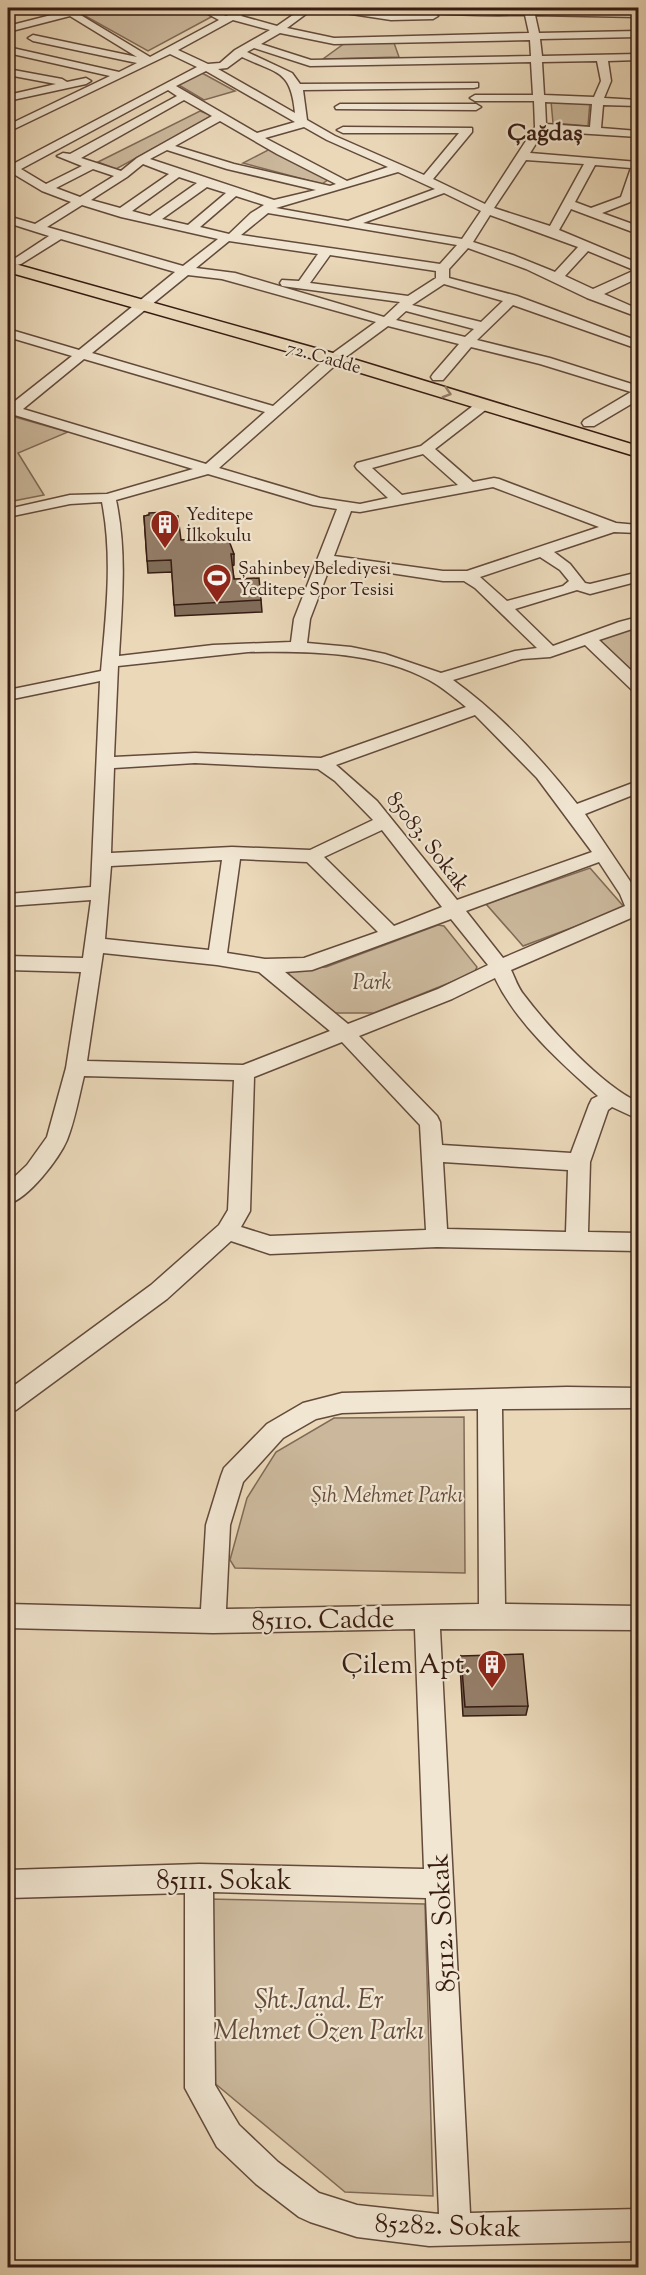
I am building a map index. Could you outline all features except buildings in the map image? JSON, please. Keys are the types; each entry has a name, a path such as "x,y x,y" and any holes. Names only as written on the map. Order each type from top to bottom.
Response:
{"main road":[{"name":"72. Cadde","path":"10,262 145,302 341,355 483,405 639,452"},
{"path":"341,355 438,376 639,438"}],"street":[{"path":"202,8 229,19 310,33 334,41 639,34"},
{"path":"8,129 149,61 250,8"},
{"path":"9,169 168,86 206,68 223,66 238,56 235,55 239,51 279,29 309,8"},
{"path":"338,8 331,19 443,11 636,12"},
{"path":"416,8 443,11"},
{"path":"8,29 67,10 149,61"},
{"path":"529,10 535,36 539,95 534,113 541,127"},
{"path":"578,10 581,35"},
{"path":"443,11 443,37"},
{"path":"79,27 91,25"},
{"path":"8,45 56,33"},
{"path":"33,38 58,45 149,61"},
{"path":"396,39 405,62"},
{"path":"291,81 334,41"},
{"path":"8,64 58,45"},
{"path":"252,45 310,63 405,62 471,58 639,57"},
{"path":"8,50 117,75"},
{"path":"169,50 254,91 302,124 331,138 488,210 639,267"},
{"path":"239,51 291,81 477,103"},
{"path":"595,132 598,100 606,81 602,57"},
{"path":"440,148 468,130 477,103 471,58"},
{"path":"291,81 339,74 449,71"},
{"path":"8,72 71,84"},
{"path":"8,98 117,75"},
{"path":"291,81 302,124"},
{"path":"168,86 281,152 347,185"},
{"path":"336,87 342,125"},
{"path":"202,106 254,91"},
{"path":"331,138 342,125 539,95 598,100 632,118"},
{"path":"72,158 184,96"},
{"path":"65,100 115,112"},
{"path":"340,107 477,103"},
{"path":"35,229 123,175 141,160 220,116"},
{"path":"541,127 595,132 632,118"},
{"path":"257,137 302,124"},
{"path":"342,125 468,130"},
{"path":"8,513 82,498 108,498 210,469 341,355 442,274 466,243 541,127"},
{"path":"400,129 440,148 447,158 426,180"},
{"path":"165,146 231,167 330,190"},
{"path":"45,151 123,175"},
{"path":"523,156 638,165 626,199"},
{"path":"141,160 176,174 234,192 269,207 348,225 424,234 466,243 557,277 592,295 639,313"},
{"path":"552,233 591,161"},
{"path":"46,189 92,165"},
{"path":"10,410 84,355 145,302 269,207 398,168"},
{"path":"9,169 46,189 121,213 229,237 326,252 442,274 639,345"},
{"path":"121,213 176,174"},
{"path":"152,220 205,183"},
{"path":"348,225 409,212 445,189"},
{"path":"190,229 234,192"},
{"path":"592,212 626,199 639,203"},
{"path":"568,204 639,230"},
{"path":"409,212 424,234"},
{"path":"8,219 35,229 186,271 302,285 406,303 483,327"},
{"path":"10,262 59,235"},
{"path":"557,277 586,246"},
{"path":"302,285 326,252"},
{"path":"592,295 639,273"},
{"path":"219,274 385,321 545,361 639,392"},
{"path":"438,376 468,342 512,299"},
{"path":"8,333 276,411"},
{"path":"589,423 639,392"},
{"path":"400,501 362,466 426,449 483,405"},
{"path":"10,410 318,502 360,508 494,483 536,496 613,527 639,529"},
{"path":"426,449 470,487"},
{"path":"8,1196 35,1170 57,1139 75,1068 95,945 100,893 109,668 115,595 114,525 108,498"},
{"path":"298,647 302,619 346,506"},
{"path":"325,559 442,576 468,576 613,527"},
{"path":"504,607 569,589 578,582 565,567 542,551"},
{"path":"468,576 550,651"},
{"path":"575,585 590,589 635,578 639,580"},
{"path":"440,679 521,654 550,651 639,622"},
{"path":"587,638 638,684"},
{"path":"8,695 109,668 234,647 298,647 366,654 401,663 440,679 507,735 574,812 637,906 635,909 500,967 446,994 244,1073 75,1068"},
{"path":"105,763 195,758 322,764 476,709"},
{"name":"85083. Sokak","path":"322,764 371,805 500,967 514,997 569,1058 613,1097 639,1111"},
{"path":"574,812 639,787"},
{"path":"101,860 232,853 312,856 384,822"},
{"path":"217,958 232,853"},
{"path":"95,945 217,958 265,966 305,965 440,917 453,909 601,855"},
{"path":"312,856 391,934"},
{"path":"8,900 100,893"},
{"path":"8,963 92,965"},
{"path":"265,966 345,1033 430,1122 437,1238"},
{"path":"8,1403 159,1292 226,1231 239,1210 244,1073"},
{"path":"577,1241 579,1162 600,1105 613,1097"},
{"path":"432,1153 579,1162"},
{"path":"226,1231 270,1245 437,1238 639,1242"},
{"path":"213,1621 218,1525 233,1476 276,1431 311,1410 342,1403 490,1401 567,1397 639,1398"},
{"path":"490,1401 492,1616"},
{"name":"85110. Cadde","path":"8,1616 213,1621 492,1616 639,1618"},
{"name":"85112. Sokak","path":"428,1617 455,2229"},
{"name":"85111. Sokak","path":"8,1884 199,1878 441,1884"},
{"name":"85282. Sokak","path":"199,1878 200,2088 228,2136 267,2173 310,2206 357,2221 429,2229 639,2225"}],"green space":[{"path":"71,8 196,8 213,16 148,51"},
{"path":"393,40 399,57 323,59 345,43"},
{"path":"202,73 235,91 204,100 177,84"},
{"path":"551,101 590,101 588,126 553,123"},
{"path":"200,111 213,116 116,169 98,162"},
{"path":"270,149 329,179 322,184 243,163"},
{"path":"8,415 68,432 18,453 44,495 8,502"},
{"path":"638,622 638,676 597,638 598,634"},
{"path":"590,868 625,908 523,946 486,904"},
{"name":"Park","path":"438,925 444,926 477,967 474,973 374,1013 332,1013 287,974 295,969 326,967"},
{"name":"Şıh Mehmet Parkı","path":"464,1417 465,1573 235,1568 230,1560 247,1498 276,1452 334,1418"},
{"name":"Şht.Jand. Er Mehmet Özen Parkı","path":"207,1899 425,1904 433,2196 345,2192 212,2081"}],"place":[{"name":"Yeditepe İlkokulu","path":"165,550"},
{"name":"Şahinbey Belediyesi Yeditepe Spor Tesisi","path":"217,604"},
{"name":"Çilem Apt.","path":"492,1690"}],"district":[{"name":"Çağdaş","path":"545,132"}]}
